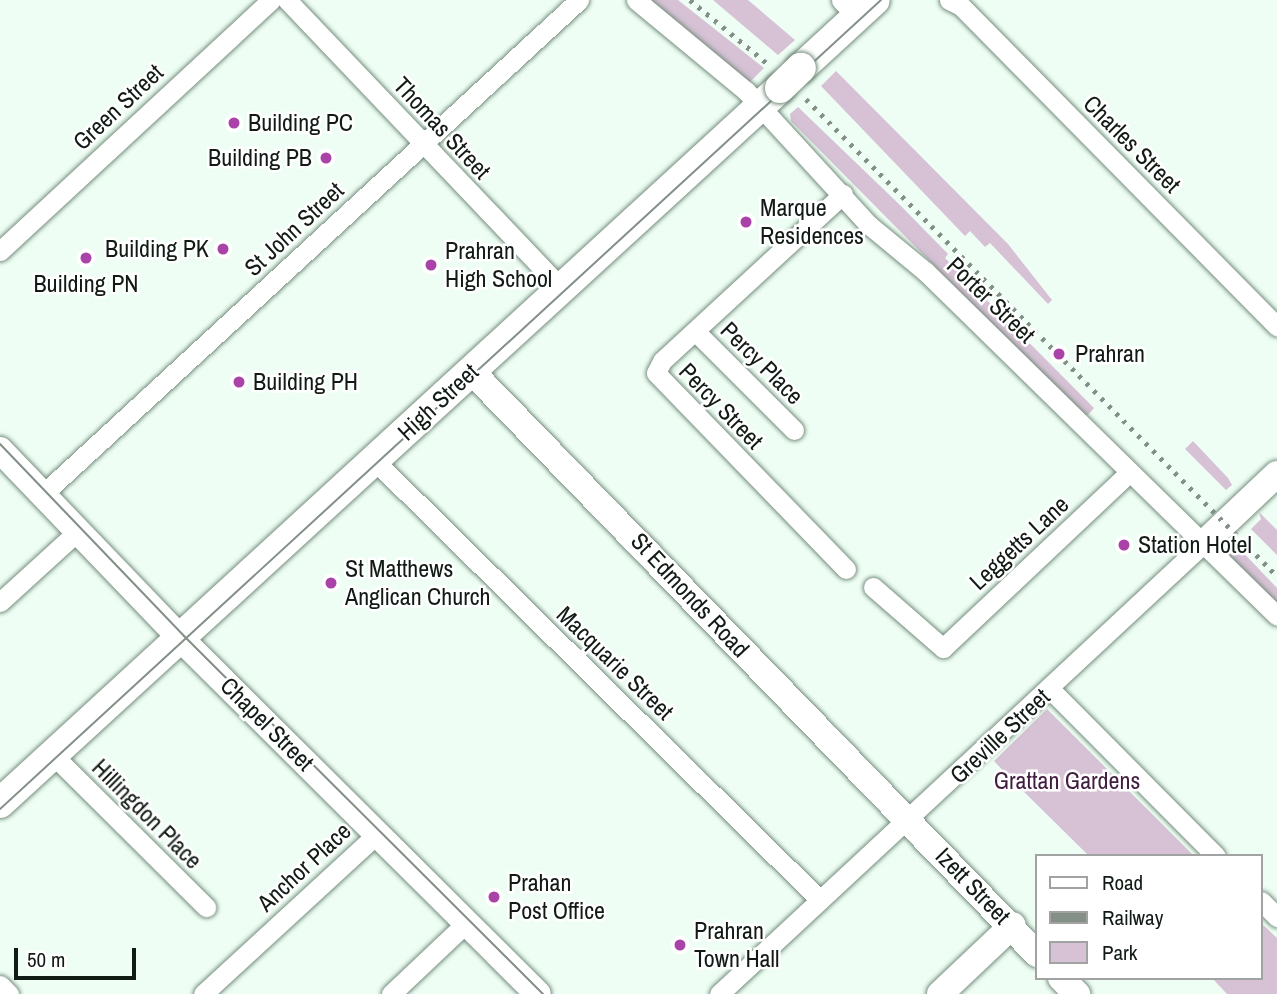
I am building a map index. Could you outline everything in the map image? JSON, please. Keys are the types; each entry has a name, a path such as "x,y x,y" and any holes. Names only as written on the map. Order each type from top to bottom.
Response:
{"main road":[{"name":"High Street","path":"0,803 780,88 858,6"}],"street":[{"name":"Green Street","path":"0,251 249,7 271,0"},
{"name":"Thomas Street","path":"287,0 562,289"},
{"name":"St John Street","path":"43,494 579,0"},
{"path":"636,0 780,88"},
{"name":"Charles Street","path":"949,0 961,6 1270,304 1277,327"},
{"name":"Porter Street","path":"780,88 843,194 869,225 926,272 1194,539 1205,542 1277,616"},
{"name":"Percy Street","path":"843,194 658,365 657,376 846,569"},
{"name":"Percy Place","path":"695,331 794,430"},
{"name":"St Edmonds Road","path":"471,372 908,819"},
{"name":"Chapel Street","path":"0,450 181,639 538,994"},
{"name":"Macquarie Street","path":"375,461 820,900"},
{"name":"Leggetts Lane","path":"873,587 943,648 1129,473"},
{"name":"Greville Street","path":"719,994 1050,690 1277,474"},
{"path":"0,602 78,531"},
{"path":"1050,690 1214,854"},
{"name":"Hillingdon Place","path":"53,755 206,907"},
{"name":"Izett Street","path":"908,819 1013,925 1036,953"},
{"name":"Anchor Place","path":"203,994 377,834"},
{"path":"1263,903 1277,917"},
{"path":"391,994 466,923"},
{"path":"940,994 1013,925"},
{"path":"1063,980 1077,994"},
{"path":"0,985 9,994"}],"green space":[{"path":"651,0 678,0 764,68 749,83"},
{"path":"713,0 748,0 795,40 778,55"},
{"path":"836,71 1008,244 1052,300 1048,304 990,243 985,247 970,231 965,236 821,86"},
{"path":"798,107 902,207 948,254 945,258 1094,408 1088,415 1082,415 791,121 790,114"},
{"path":"1193,441 1228,478 1232,485 1226,490 1185,449"},
{"path":"1259,512 1277,530 1277,555 1251,529 1261,519"},
{"path":"1236,545 1277,588 1277,603 1227,553"},
{"name":"Grattan Gardens","path":"1047,709 1192,854 1087,854 994,761"},
{"path":"1263,925 1277,938 1277,994 1227,994 1214,980 1263,980"}],"tram line":[{"path":"0,809 881,0"},
{"path":"0,444 184,636 543,994"}],"railway":[{"path":"690,0 768,64"},
{"path":"806,99 1277,576"}],"place":[{"name":"Building PC","path":"234,123"},
{"name":"Building PB","path":"326,158"},
{"name":"Marque Residences","path":"746,222"},
{"name":"Building PK","path":"223,249"},
{"name":"Building PN","path":"86,258"},
{"name":"Prahran High School","path":"431,265"},
{"name":"Prahran","path":"1059,354"},
{"name":"Building PH","path":"239,382"},
{"name":"Station Hotel","path":"1124,545"},
{"name":"St Matthews Anglican Church","path":"331,583"},
{"name":"Prahan Post Office","path":"494,897"},
{"name":"Prahran Town Hall","path":"680,945"}]}
